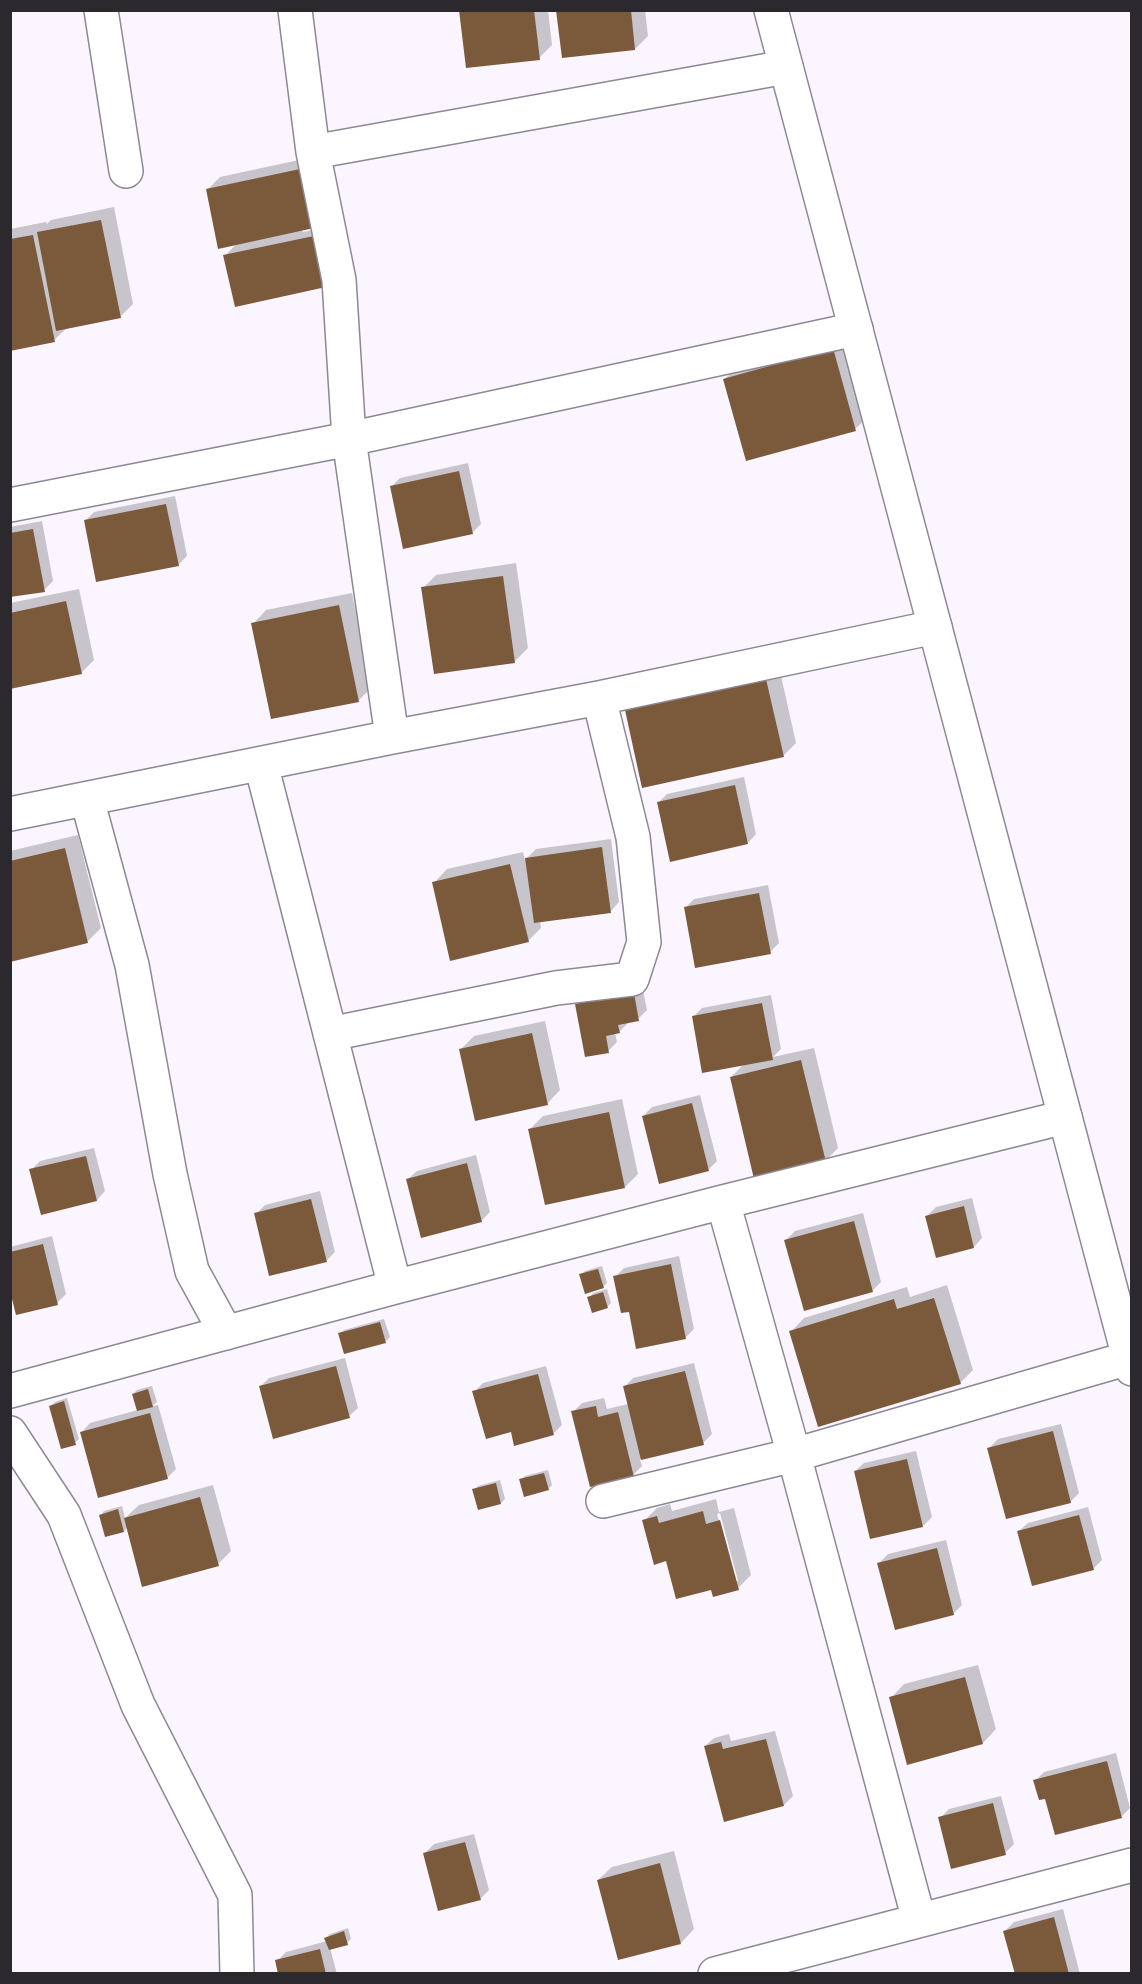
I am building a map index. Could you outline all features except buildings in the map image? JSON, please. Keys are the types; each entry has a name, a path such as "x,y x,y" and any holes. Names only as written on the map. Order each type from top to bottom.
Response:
{"street":[{"path":"101,10 126,171"},
{"path":"295,10 313,152 339,280 349,439 392,737"},
{"path":"603,1501 794,1455 1130,1364 771,10"},
{"path":"313,152 786,67"},
{"path":"10,505 349,439 856,329"},
{"path":"10,814 599,698 935,627"},
{"path":"330,1034 556,988 632,978 644,942 633,837 599,698"},
{"path":"261,764 395,1287"},
{"path":"87,799 132,965 170,1174 192,1271 226,1333"},
{"path":"10,1391 395,1287 723,1202 1065,1118"},
{"path":"723,1202 794,1455 919,1920"},
{"path":"10,1433 64,1515 138,1705 235,1895 237,1974"},
{"path":"715,1974 1131,1865"}]}
